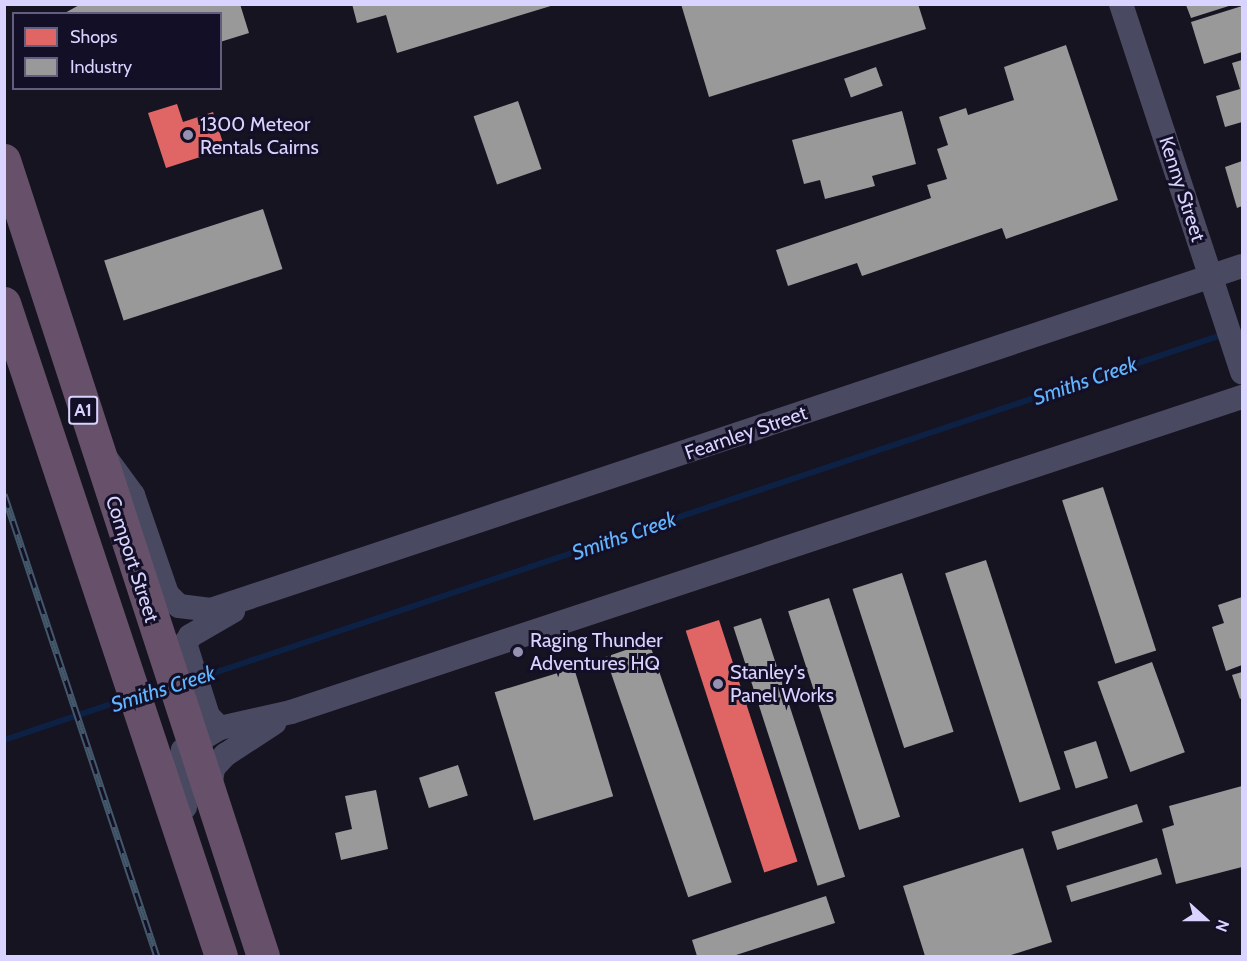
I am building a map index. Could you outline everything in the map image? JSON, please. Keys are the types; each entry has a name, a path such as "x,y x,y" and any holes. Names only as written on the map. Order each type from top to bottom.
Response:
{"highway":[{"name":"Comport Street","path":"4,160 94,445 175,657 182,709 206,734 209,795 263,957"},
{"name":"Comport Street","path":"4,303 223,957"}],"street":[{"name":"Kenny Street","path":"1121,4 1242,373"},
{"name":"Fearnley Street","path":"94,445 129,487 172,601 200,610 250,600 1242,266"},
{"path":"223,957 224,920 179,784 180,757 206,734 291,712 1242,396"},
{"name":"Fearnley Street","path":"175,657 250,600"},
{"path":"175,657 208,716 206,734"},
{"path":"209,795 213,768 225,755 291,712"}],"building: Shops":[{"name":"1300 Meteor Rentals Cairns","path":"177,104 183,122 213,112 225,149 166,168 148,113"},
{"path":"719,620 797,862 764,872 686,631"}],"building: Industry":[{"path":"81,4 240,4 249,33 222,41 222,12 67,12"},
{"path":"352,4 554,5 397,53 386,15 357,23"},
{"path":"681,4 918,4 926,29 709,97"},
{"path":"1186,5 1232,5 1191,18"},
{"path":"1242,6 1242,52 1204,64 1191,22"},
{"path":"1066,45 1118,200 1006,239 1002,228 862,276 857,263 788,286 776,250 931,198 927,185 947,179 937,149 948,145 939,117 966,108 968,115 1014,100 1004,67"},
{"path":"1242,60 1242,122 1225,127 1216,96 1240,89 1232,63"},
{"path":"876,67 883,86 851,97 844,79"},
{"path":"518,101 541,169 497,184 474,116"},
{"path":"902,111 916,164 872,176 875,186 825,199 820,180 804,184 792,140"},
{"path":"1242,161 1242,206 1237,208 1225,167"},
{"path":"263,209 282,269 124,321 104,261"},
{"path":"1103,487 1156,651 1115,664 1062,500"},
{"path":"986,560 1060,789 1020,802 945,573"},
{"path":"902,573 954,732 904,748 853,589"},
{"path":"1242,597 1242,665 1226,671 1212,627 1224,623 1218,605"},
{"path":"829,598 900,817 859,830 788,611"},
{"path":"761,618 845,877 817,886 733,627"},
{"path":"649,642 732,882 688,897 606,657"},
{"path":"1152,662 1185,752 1130,772 1097,682"},
{"path":"574,668 613,796 534,820 495,692"},
{"path":"1242,672 1242,698 1240,699 1232,675"},
{"path":"1096,741 1108,778 1076,789 1064,752"},
{"path":"458,765 468,795 429,808 419,778"},
{"path":"1242,786 1242,867 1176,884 1162,829 1174,825 1169,806"},
{"path":"376,790 388,849 341,860 335,833 352,829 345,796"},
{"path":"1137,804 1143,822 1057,850 1051,832"},
{"path":"1023,848 1052,942 1008,956 925,956 903,886"},
{"path":"1157,858 1162,874 1071,902 1066,886"},
{"path":"826,896 835,923 733,956 697,956 692,940"}],"waterway":[{"name":"Smiths Creek","path":"202,677 1225,334"},
{"name":"Smiths Creek","path":"144,694 166,688"},
{"name":"Smiths Creek","path":"4,740 126,699"}],"railway":[{"path":"4,494 157,956"}],"place":[{"name":"1300 Meteor Rentals Cairns","path":"188,135"},
{"name":"Raging Thunder Adventures HQ","path":"518,652"},
{"name":"Stanley's Panel Works","path":"718,684"}]}
